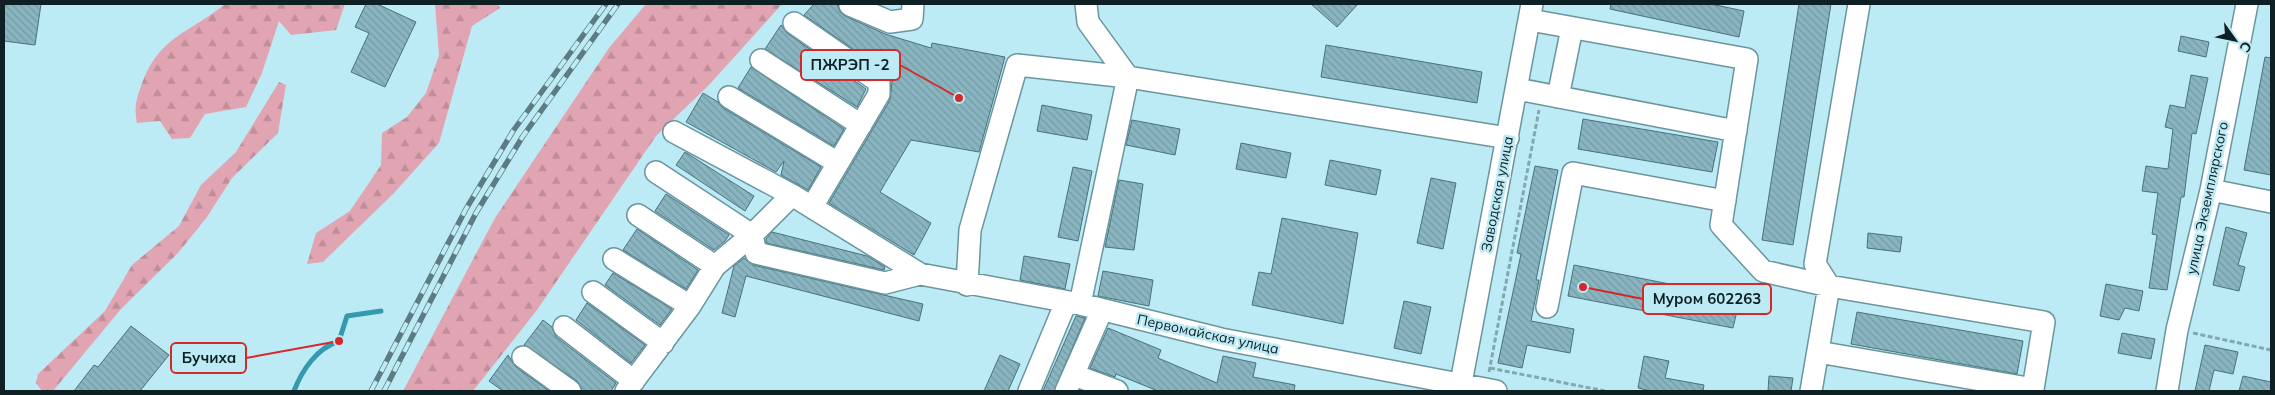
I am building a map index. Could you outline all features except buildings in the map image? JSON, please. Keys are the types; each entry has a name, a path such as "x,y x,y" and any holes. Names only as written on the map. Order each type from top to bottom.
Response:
{"street":[{"path":"850,5 890,22 912,19 913,4"},
{"path":"1029,391 1073,303 1128,77 1088,22 1086,4"},
{"path":"1811,391 1829,286 1815,264 1859,4"},
{"name":"улица Экземплярского","path":"2167,391 2177,330 2211,190 2247,4"},
{"path":"1531,12 1572,28 1747,59 1721,225 1763,271 1829,286 2044,322 2033,389 1818,352"},
{"name":"Заводская улица","path":"1460,383 1531,12"},
{"path":"794,23 879,82 879,94 812,207"},
{"path":"1550,96 1572,28"},
{"path":"762,60 861,125"},
{"path":"968,285 970,230 1016,65 1128,77 1508,138"},
{"path":"1517,89 1736,131"},
{"path":"729,98 838,163"},
{"path":"674,132 792,195 920,274"},
{"path":"656,172 752,235 756,253 885,283 920,274"},
{"path":"1547,307 1573,173 1725,202"},
{"path":"2211,190 2271,202"},
{"path":"564,327 630,386 690,306 715,266 752,235 792,195"},
{"path":"638,215 715,266"},
{"path":"614,259 690,306"},
{"name":"Первомайская улица","path":"920,274 968,285 1073,303 1221,338 1460,383 1493,391"},
{"path":"593,292 663,343"},
{"path":"1102,310 1070,383 1117,391"},
{"path":"522,357 570,391"}],"path":[{"path":"1493,391 1490,368 1550,96"},
{"path":"2177,330 2271,350"},
{"path":"1490,368 1605,391"}],"green space":[{"path":"225,4 345,4 336,30 291,35 279,21 262,73 246,107 205,114 190,138 172,139 160,121 137,123 136,108 138,96 148,69 157,56 176,37"},
{"path":"435,4 498,4 500,8 472,26 439,143 394,193 323,262 307,264 316,233 350,211 381,165 382,133 407,117 426,93 439,55"},
{"path":"646,4 782,4 710,84 656,136 537,310 473,391 403,391 495,218 609,48"},
{"path":"279,82 286,85 278,133 232,178 207,217 178,253 121,309 53,391 42,391 36,383 38,374 105,311 132,265 179,226 201,185 236,152"}],"waterway":[{"path":"294,391 301,375 317,354 339,341 347,316 381,311"}],"railway":[{"path":"371,391 466,209 513,131 606,4"},
{"path":"384,391 476,213 523,136 618,4"}],"place":[{"name":"ПЖРЭП -2","path":"959,98"},
{"name":"Муром 602263","path":"1583,287"},
{"name":"Бучиха","path":"339,341"}]}
